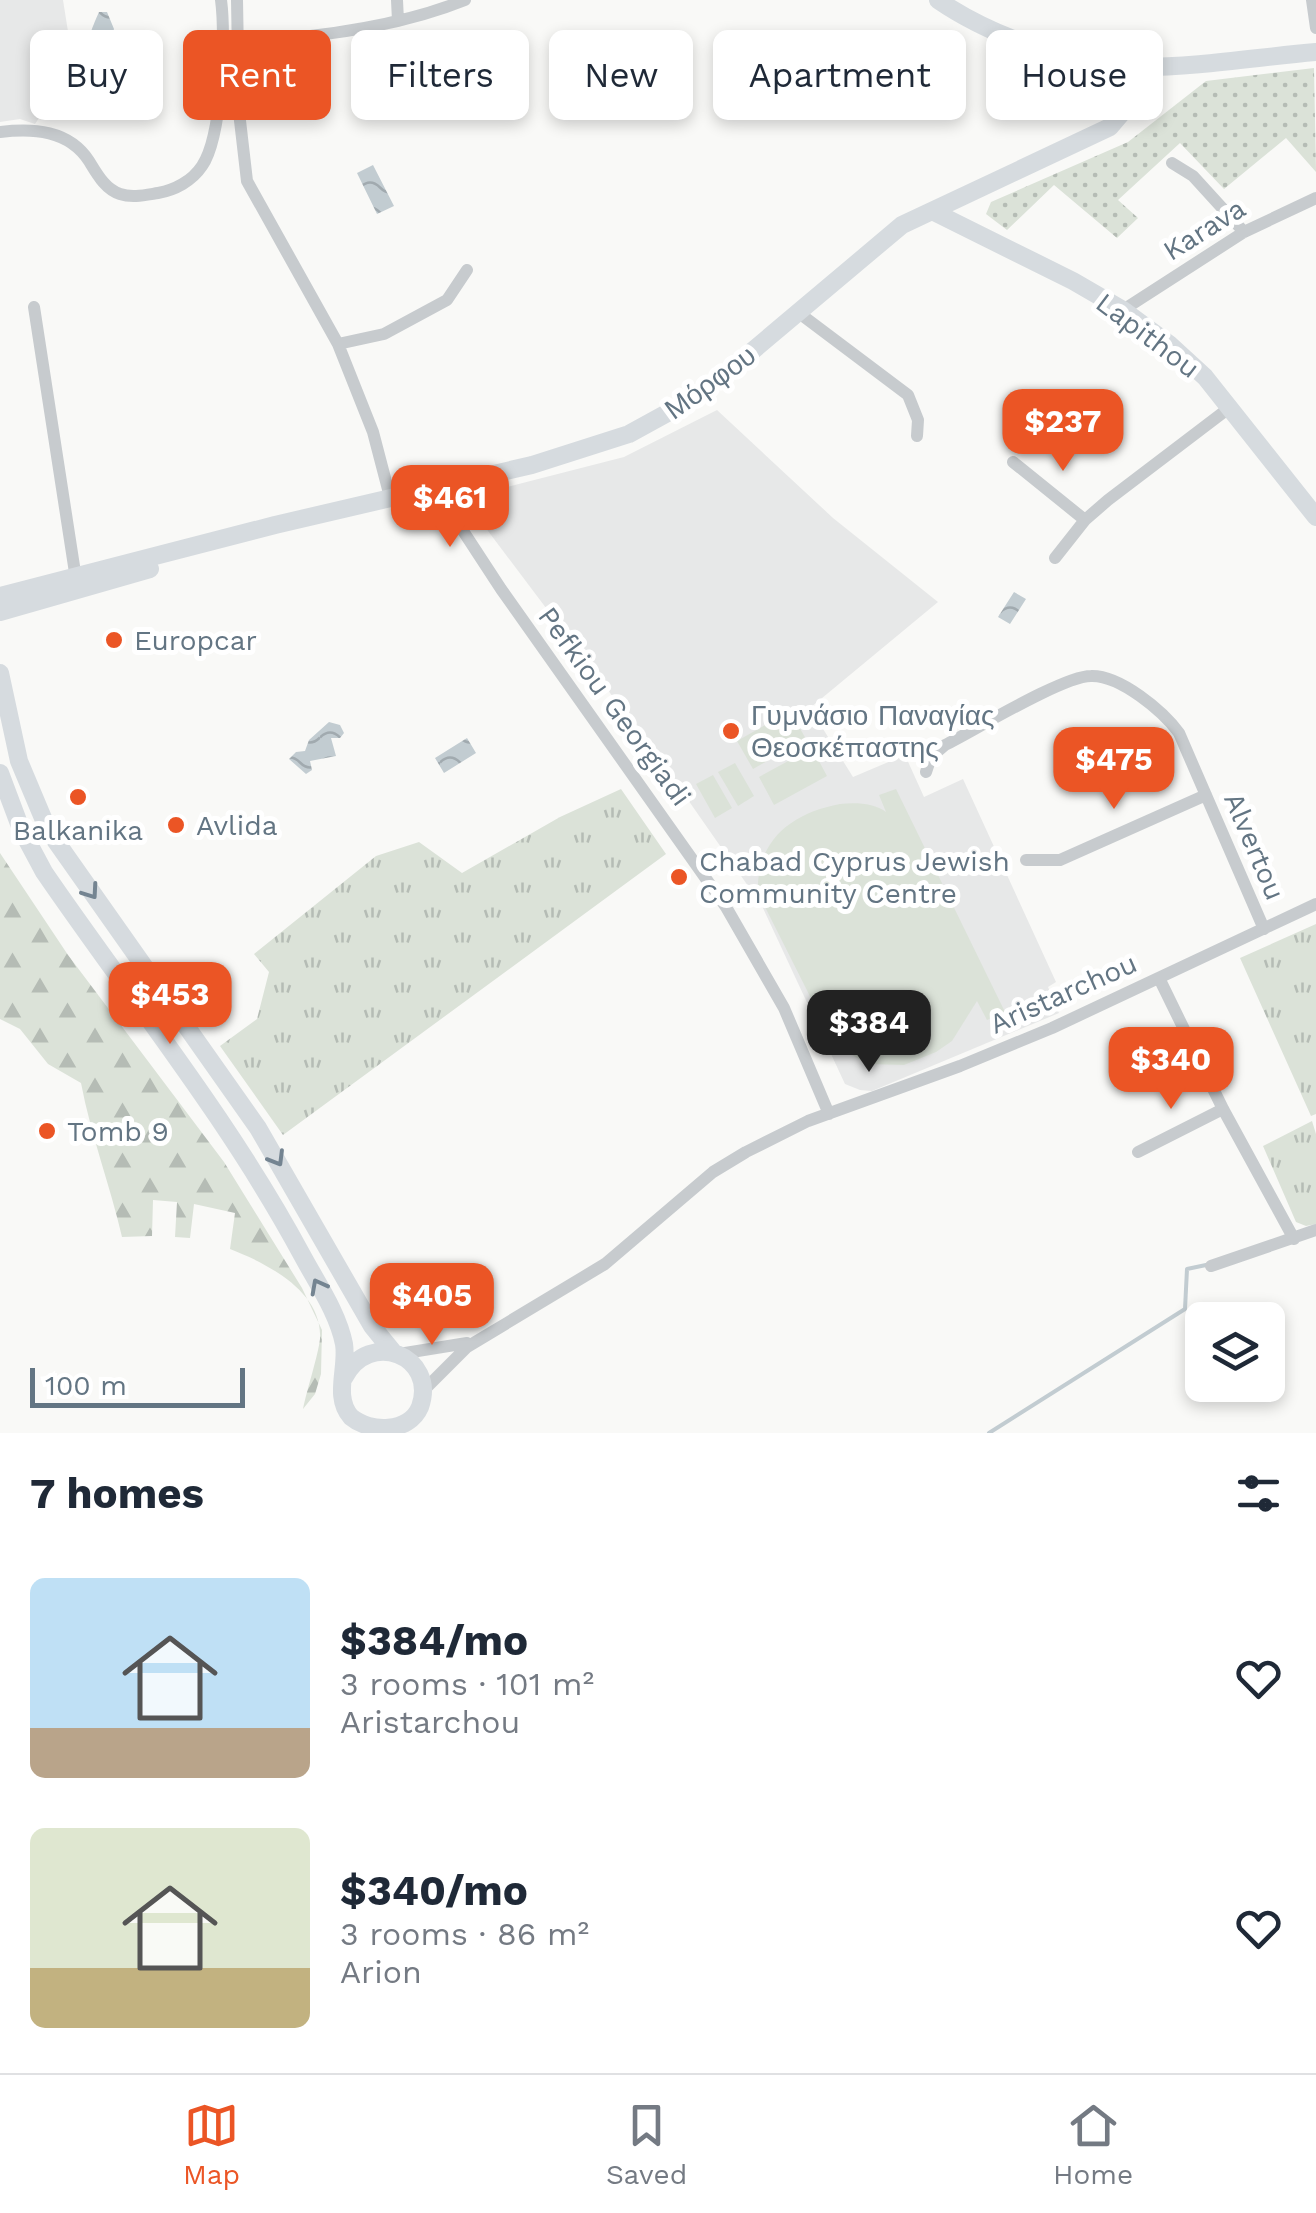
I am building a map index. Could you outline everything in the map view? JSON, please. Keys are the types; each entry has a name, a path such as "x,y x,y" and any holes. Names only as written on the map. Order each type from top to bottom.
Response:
{"street":[{"path":"0,132 23,129 69,140 116,193 150,194 182,184 204,164 214,133 223,34 221,0"},
{"path":"237,0 238,30"},
{"path":"397,0 398,21"},
{"path":"331,31 398,21 465,0"},
{"path":"938,0 964,18 994,30"},
{"path":"1312,0 1316,28"},
{"path":"1163,66 1316,52"},
{"path":"240,120 246,181 338,344 373,432 390,497"},
{"name":"Μόρφου","path":"0,596 599,445 664,417 704,392 902,225 1110,127 1116,120"},
{"path":"1172,163 1193,176 1244,232"},
{"name":"Karava","path":"1123,310 1244,232 1316,198"},
{"name":"Lapithou","path":"932,210 1123,310 1190,361 1316,517"},
{"path":"338,344 384,334 447,300 466,270"},
{"path":"34,306 76,578"},
{"path":"799,313 908,395 918,420 917,436"},
{"path":"1055,558 1085,520 1229,408"},
{"path":"1013,462 1085,520"},
{"name":"Pefkiou Georgiadi","path":"440,488 450,511 500,589 726,907 784,1008 829,1114"},
{"name":"Μόρφου","path":"0,612 150,570 195,547"},
{"path":"0,673 19,761 48,830 258,1128 372,1326 418,1373 423,1391 416,1424 374,1432 346,1411 342,1399 342,1338 300,1250 218,1114 44,872 21,830 0,772"},
{"name":"Alvertou","path":"926,772 932,757 945,745 1075,678 1100,676 1166,715 1180,733 1264,929"},
{"path":"1026,860 1060,860 1206,796"},
{"name":"Aristarchou","path":"423,1391 455,1355 605,1264 714,1172 770,1139 997,1051 1316,904"},
{"path":"1160,978 1223,1109 1294,1239"},
{"path":"1138,1152 1223,1109"},
{"path":"1210,1266 1316,1230"},
{"name":"Aristarchou","path":"396,1353 475,1341"},
{"path":"344,1378 364,1355 396,1353"}],"shaded area":[{"path":"0,0 63,0 68,30 30,30 30,120 38,120 35,124 20,119 0,122"},
{"name":"Γυμνάσιο Παναγίας Θεοσκέπαστης","path":"717,410 833,518 938,602 810,708 853,777 905,755 924,797 963,779 1056,982 1048,987 1059,1013 872,1091 845,1084 762,906 480,515 482,501 495,490 624,457"}],"green space":[{"path":"1314,68 1316,172 1286,138 1224,189 1180,143 1118,200 1138,218 1117,238 1054,185 1007,230 986,214 991,202 1128,142 1156,120 1163,120 1163,115 1206,81"},
{"path":"790,711 806,739 753,769 737,741"},
{"path":"812,748 827,776 774,805 759,777"},
{"path":"735,763 754,796 738,806 718,772"},
{"path":"713,775 732,808 715,818 696,784"},
{"path":"621,789 666,854 283,1135 220,1046 257,1019 269,972 254,954 376,856 419,842 462,873 560,817"},
{"path":"896,789 1005,1012 987,1020 977,1001 952,1041 936,1052 904,1065 867,1064 834,1044 758,893 759,874 770,844 792,822 840,804 864,804 886,812 879,795"},
{"path":"0,853 68,955 224,1162 308,1301 275,1271 230,1249 235,1213 194,1204 190,1238 175,1237 177,1202 153,1200 152,1236 122,1237 81,1083 48,1064 20,1029 0,1019"},
{"path":"1316,924 1316,1114 1311,1116 1240,958"},
{"path":"1312,1121 1316,1134 1316,1224 1306,1226 1296,1222 1263,1146"},
{"path":"319,1323 321,1374 315,1394 303,1409 319,1346"}],"water":[{"path":"99,12 107,12 114,30 92,29"},
{"path":"373,165 394,206 377,214 357,173"},
{"path":"1014,592 1026,599 1010,624 998,617"},
{"path":"329,722 340,725 344,733 340,738 331,738 336,756 310,761 312,770 306,774 289,759 296,752 305,751 309,740"},
{"path":"467,738 476,753 444,773 435,758"}],"waterway":[{"path":"989,1433 1185,1309 1187,1269 1206,1265"}],"place":[{"name":"Europcar","path":"114,640"},
{"name":"Γυμνάσιο Παναγίας Θεοσκέπαστης","path":"731,731"},
{"name":"Balkanika","path":"78,797"},
{"name":"Avlida","path":"176,825"},
{"name":"Chabad Cyprus Jewish Community Centre","path":"679,877"},
{"name":"Tomb 9","path":"47,1131"}]}
